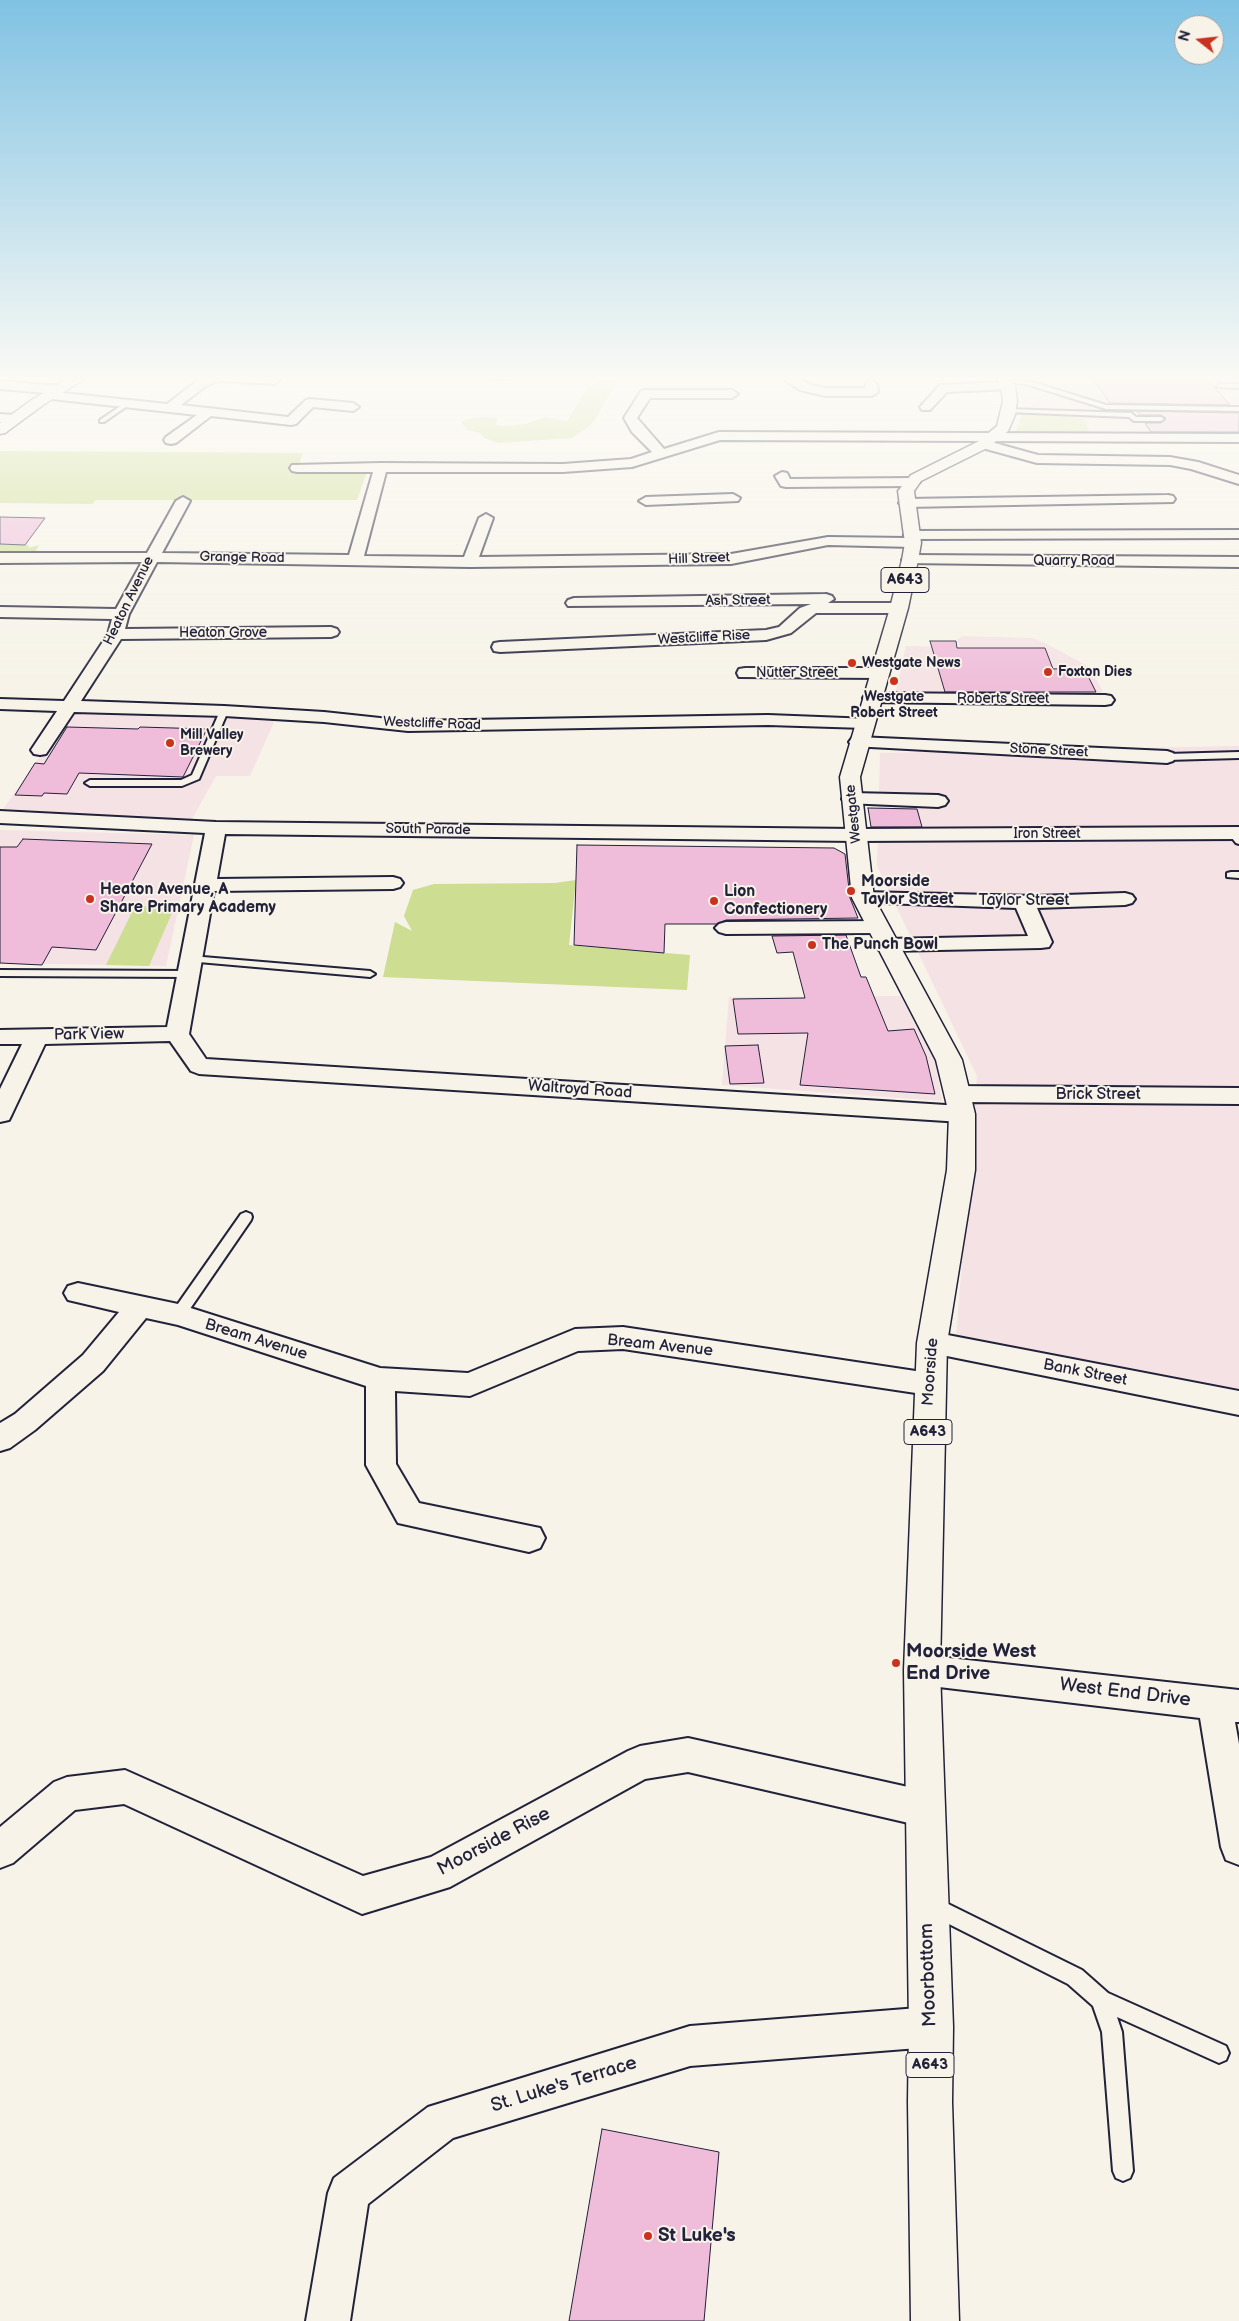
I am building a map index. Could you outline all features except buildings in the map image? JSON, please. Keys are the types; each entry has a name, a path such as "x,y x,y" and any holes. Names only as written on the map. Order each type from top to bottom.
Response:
{"main road":[{"name":"Westgate","path":"913,482 906,491 911,546 900,603 858,742 850,777 863,898 948,1060"},
{"name":"Moorside","path":"926,1809 922,1670 929,1384 932,1343 961,1170 960,1104 948,1060"},
{"name":"Moorbottom","path":"926,1809 935,2321"}],"street":[{"path":"356,560 377,482"},
{"path":"640,482 647,503 734,498"},
{"path":"786,482 873,482"},
{"path":"906,503 1168,499"},
{"name":"Heaton Avenue","path":"40,750 116,634 121,614 183,501"},
{"path":"477,562 486,518"},
{"path":"911,546 1239,534"},
{"name":"Hill Street","path":"477,562 731,559 828,541 911,546"},
{"name":"Quarry Road","path":"911,546 1239,562"},
{"name":"Grange Road","path":"6,562 151,557 477,562"},
{"name":"Ash Street","path":"574,603 900,603"},
{"name":"Westcliffe Rise","path":"500,647 766,635 785,630 806,611 814,608 900,603"},
{"path":"0,612 121,614"},
{"name":"Heaton Grove","path":"116,634 331,632"},
{"name":"Nutter Street","path":"745,673 879,673"},
{"name":"Roberts Street","path":"872,698 1105,700"},
{"name":"Westcliffe Road","path":"0,704 224,711 324,717 408,726 768,720 865,722"},
{"name":"Stone Street","path":"858,742 954,752 1167,758"},
{"path":"852,799 938,801"},
{"name":"South Parade","path":"0,817 216,828 856,835"},
{"path":"177,1034 216,828"},
{"name":"Iron Street","path":"856,835 1237,836"},
{"path":"205,885 392,883"},
{"name":"Taylor Street","path":"863,898 1024,902 1125,899"},
{"path":"726,928 1041,942 1024,902"},
{"name":"Park View","path":"0,1037 177,1034"},
{"name":"Waltroyd Road","path":"177,1034 199,1066 960,1104"},
{"path":"0,1114 38,1036"},
{"name":"Brick Street","path":"960,1104 1239,1096"},
{"name":"Bream Avenue","path":"78,1293 178,1315 380,1379 470,1385 574,1340 623,1338 929,1384"},
{"path":"0,1439 25,1422 93,1363 139,1307"},
{"name":"Bank Street","path":"932,1343 1239,1403"},
{"path":"380,1379 381,1465 409,1514 529,1538"},
{"name":"West End Drive","path":"922,1670 1227,1705"},
{"path":"1227,1705 1239,1847"},
{"name":"Moorside Rise","path":"0,1850 67,1794 125,1787 362,1895 437,1874 640,1763 688,1755 926,1809"},
{"name":"St. Luke's Terrace","path":"328,2321 349,2193 442,2121 690,2046 931,2027"}],"lane":[{"path":"90,783 182,783 196,776 224,711"},
{"name":"Stone Street","path":"1167,758 1239,755"},
{"path":"0,973 190,966 370,974"},
{"path":"178,1315 246,1217"},
{"path":"927,1902 1075,1976 1101,2000 1219,2053"},
{"path":"1101,2000 1112,2032 1122,2171"}],"shaded area":[{"path":"963,636 1032,638 1043,642 1090,667 1103,692 895,695 906,646 960,647 957,639"},
{"path":"71,712 275,720 250,776 216,776 192,819 1,812"},
{"path":"1239,746 1239,1393 956,1337 977,1076 877,866 880,753"},
{"name":"Heaton Avenue, A Share Primary Academy","path":"0,830 194,835 166,966 0,963"},
{"path":"900,996 935,1059 942,1101 722,1085 729,997"}],"green space":[{"path":"0,482 363,482 357,500 96,500 92,504 0,503"},
{"path":"0,544 28,545 29,548 39,545 33,556 0,556"},
{"path":"576,880 569,945 690,955 687,990 383,977 395,922 412,931 404,916 413,890 434,884 555,883"},
{"path":"135,906 175,906 149,966 106,965"}],"place":[{"name":"Westgate News","path":"852,663"},
{"name":"Foxton Dies","path":"1048,672"},
{"name":"Westgate Robert Street","path":"894,681"},
{"name":"Mill Valley Brewery","path":"170,743"},
{"name":"Moorside Taylor Street","path":"851,891"},
{"name":"Heaton Avenue, A Share Primary Academy","path":"90,899"},
{"name":"Lion Confectionery","path":"714,901"},
{"name":"The Punch Bowl","path":"812,945"},
{"name":"Moorside West End Drive","path":"896,1663"},
{"name":"St Luke's","path":"648,2236"}]}
